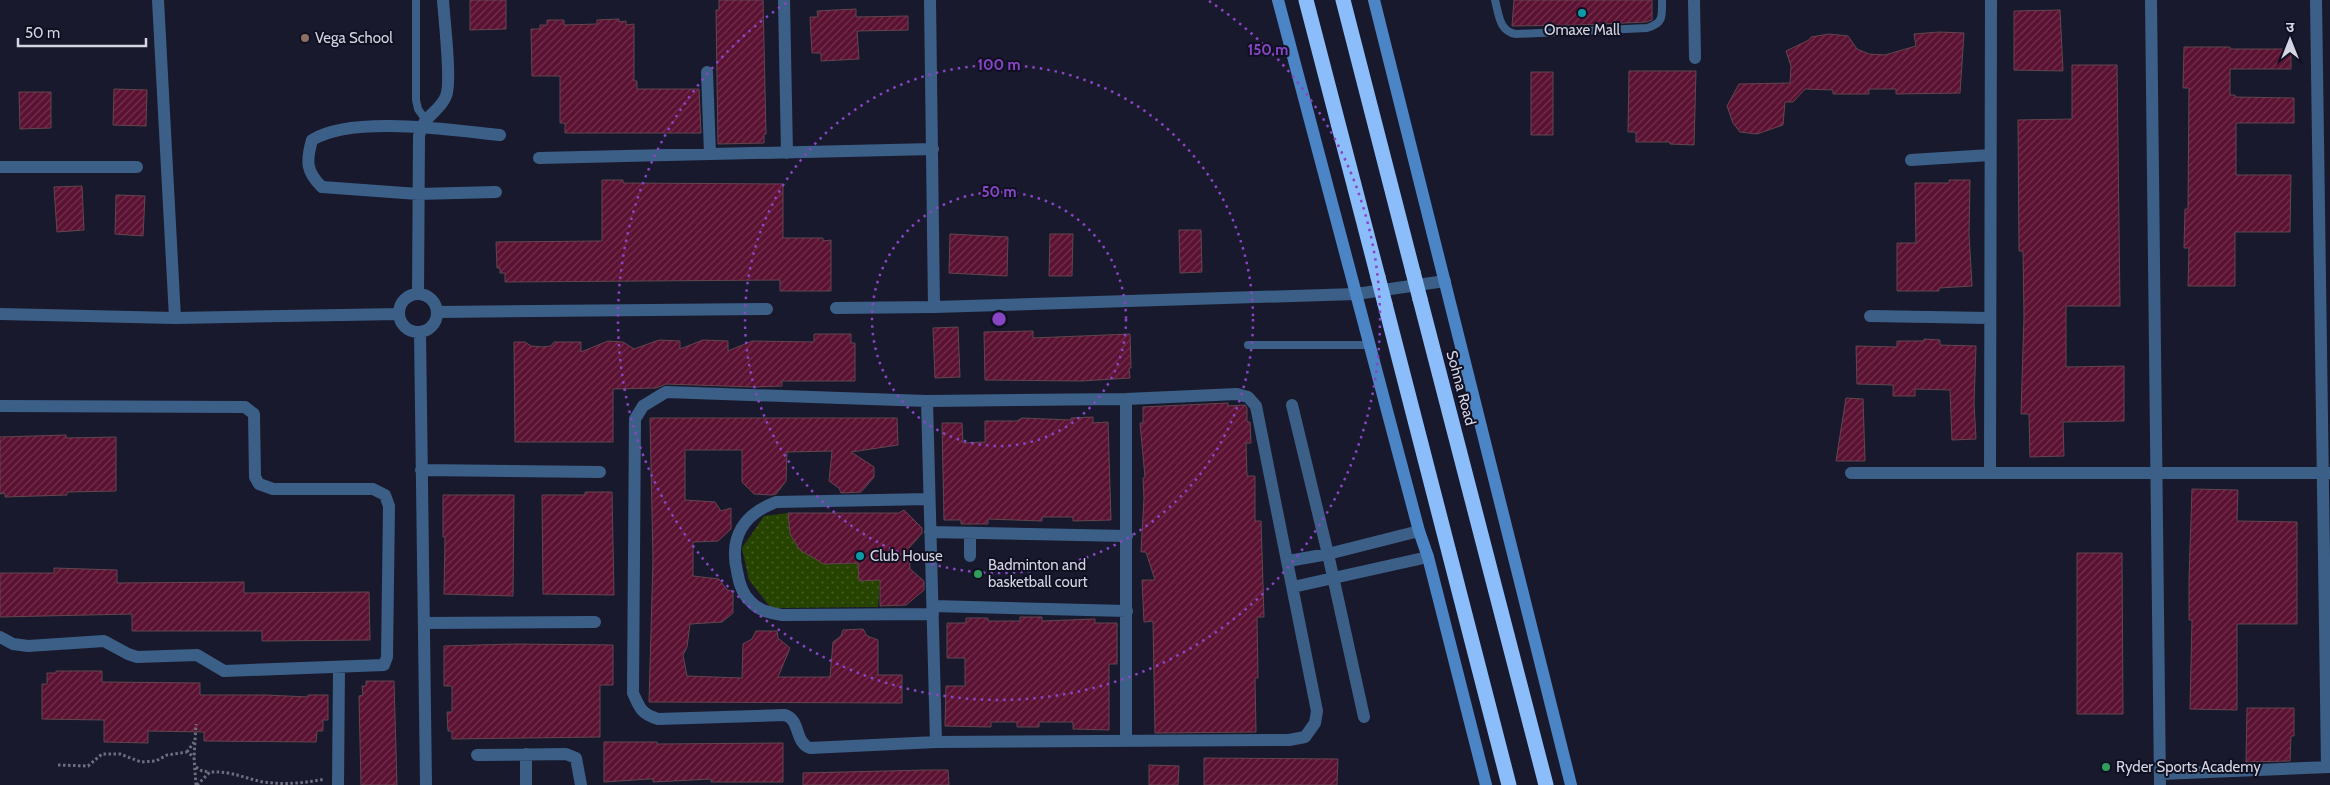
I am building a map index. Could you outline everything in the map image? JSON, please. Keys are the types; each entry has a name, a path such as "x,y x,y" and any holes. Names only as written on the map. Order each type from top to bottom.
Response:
{"highway":[{"path":"1306,0 1509,785"},
{"name":"Sohna Road","path":"1343,0 1546,785"}],"main road":[{"path":"1278,0 1419,531 1428,557 1486,785"},
{"path":"1374,0 1571,785"}],"street":[{"path":"158,0 175,318"},
{"path":"418,294 418,194 423,123 444,101 448,94 443,0"},
{"path":"784,0 787,153"},
{"path":"930,0 934,307"},
{"path":"1694,0 1695,58"},
{"path":"1990,473 1991,0"},
{"path":"2151,0 2160,780 2328,767 2324,151 2316,0"},
{"path":"707,72 710,154"},
{"path":"496,192 418,194 322,187 311,177 307,157 312,140 324,132 351,127 423,123 500,135"},
{"path":"539,158 933,149"},
{"path":"1911,160 1990,155"},
{"path":"0,167 137,167"},
{"path":"836,308 934,307 1356,294 1445,281"},
{"path":"418,294 427,297 434,303 437,312 435,321 429,328 420,332 410,330 402,324 399,314 401,304 408,297 418,294"},
{"path":"437,312 768,309"},
{"path":"0,314 175,318 399,314"},
{"path":"1870,316 1990,318"},
{"path":"420,332 426,785"},
{"path":"666,392 927,400 1126,399 1236,394 1248,397 1256,406 1318,711 1316,723 1306,736 1289,740 936,742 810,748 801,742 794,721 790,716 658,719 646,715 639,707 633,693 635,419 644,406 666,392"},
{"path":"1126,399 1126,740"},
{"path":"927,400 936,742"},
{"path":"1292,405 1328,554 1364,717"},
{"path":"0,406 245,407 254,414 255,477 259,484 273,489 373,489 384,495 389,506 386,657 384,665 376,667 224,672 196,655 137,656 128,654 104,641 28,646 12,644 0,637"},
{"path":"421,470 600,472"},
{"path":"1852,473 2326,473"},
{"path":"929,499 776,502 762,508 750,516 740,529 735,544 735,564 740,587 750,602 762,610 776,614 933,610 1127,612"},
{"path":"1288,561 1328,554 1419,531"},
{"path":"930,532 1127,536"},
{"path":"970,533 970,556"},
{"path":"1292,587 1428,557"},
{"path":"424,623 595,622"},
{"path":"338,781 340,668"},
{"path":"477,754 566,754 576,758 581,785"},
{"path":"526,754 526,785"}],"lane":[{"path":"416,0 416,100 423,123"},
{"path":"1495,0 1503,29 1508,33 1516,34 1647,28 1658,25 1662,19 1662,0"},
{"path":"1248,345 1370,345"}],"path":[{"path":"196,724 194,757 197,785"},
{"path":"187,752 196,741"},
{"path":"58,765 88,766 102,754 120,754 141,762 156,761 167,754 187,752 194,757"},
{"path":"196,767 202,771 210,772 228,771 263,782 300,784 338,781"},
{"path":"197,785 210,772"}],"green space":[{"path":"788,513 790,534 800,550 824,564 858,563 859,581 880,580 878,607 771,608 749,580 742,548 764,516"}],"building":[{"path":"470,0 506,0 506,29 470,30"},
{"path":"719,0 763,0 766,134 764,134 764,143 718,144 716,10 719,10"},
{"name":"Omaxe Mall","path":"1514,0 1652,0 1652,20 1646,22 1579,25 1512,26"},
{"path":"856,9 856,17 908,16 908,30 857,31 859,59 821,61 821,53 812,53 810,17 818,17 817,11"},
{"path":"2060,10 2063,71 2014,70 2014,11"},
{"path":"619,19 619,22 626,21 626,25 634,24 634,81 637,81 637,89 699,89 701,133 565,133 565,123 560,123 560,76 532,76 531,29 540,29 540,25 547,25 547,20 564,20 564,25 597,24 597,20"},
{"path":"1964,33 1960,93 1896,94 1896,89 1869,89 1869,94 1833,94 1833,90 1805,89 1793,102 1785,102 1783,125 1757,134 1740,132 1733,123 1727,106 1739,84 1790,83 1791,66 1786,51 1809,40 1811,37 1829,34 1848,36 1857,49 1869,54 1885,55 1916,46 1914,34"},
{"path":"2184,47 2291,49 2291,69 2230,69 2230,95 2235,95 2235,97 2294,98 2294,123 2236,123 2236,175 2291,175 2290,232 2235,232 2235,286 2188,286 2189,248 2184,248 2185,209 2188,209 2189,88 2183,88"},
{"path":"2072,65 2117,65 2120,306 2066,306 2066,367 2124,366 2124,421 2063,422 2064,456 2030,457 2029,414 2021,414 2024,316 2023,251 2019,251 2018,120 2072,119"},
{"path":"1629,71 1696,71 1694,145 1670,144 1670,142 1636,142 1636,132 1628,132"},
{"path":"1531,72 1553,72 1553,135 1531,135"},
{"path":"114,89 147,90 146,126 113,125"},
{"path":"19,92 51,92 51,128 20,129"},
{"path":"602,180 623,180 623,183 783,184 783,238 823,238 823,241 831,240 831,291 780,291 780,280 505,282 505,273 500,273 500,268 497,268 496,242 602,241"},
{"path":"1949,180 1970,180 1969,233 1972,286 1939,288 1939,291 1897,291 1897,243 1916,243 1915,183 1949,183"},
{"path":"82,186 84,230 57,232 54,187"},
{"path":"116,195 145,196 143,236 115,234"},
{"path":"1179,230 1201,230 1202,272 1180,273"},
{"path":"950,234 1008,237 1007,276 949,273"},
{"path":"1050,234 1073,234 1072,276 1049,276"},
{"path":"958,327 960,377 935,378 933,328"},
{"path":"1033,331 1033,338 1130,334 1130,378 1081,381 985,380 984,332"},
{"path":"814,334 851,334 851,343 855,343 855,381 782,381 782,386 754,387 666,384 656,388 613,389 613,442 515,442 514,342 525,342 531,346 542,347 551,346 554,342 581,342 581,352 608,341 623,342 634,349 659,340 680,341 680,349 703,340 728,341 728,351 752,341 814,342"},
{"path":"1924,339 1940,340 1940,345 1976,346 1974,403 1976,439 1952,440 1950,390 1915,389 1915,396 1893,396 1893,385 1857,384 1856,346 1897,347 1897,341 1924,341"},
{"path":"1846,398 1863,399 1865,461 1836,461"},
{"path":"1228,403 1228,406 1245,405 1247,408 1247,422 1250,422 1251,443 1246,443 1247,476 1255,476 1255,521 1261,521 1264,617 1257,617 1258,678 1255,678 1256,732 1155,733 1153,621 1144,622 1142,580 1155,580 1146,552 1141,552 1144,498 1143,478 1145,477 1140,423 1143,423 1143,407"},
{"path":"1093,417 1093,423 1108,422 1111,520 1073,521 1073,517 1042,517 1042,521 988,519 988,524 961,524 961,520 944,520 942,423 962,423 963,443 985,442 985,421 1017,421 1022,418 1071,420 1071,418"},
{"path":"650,418 897,418 898,445 851,452 874,467 874,477 861,492 841,493 839,488 829,481 832,451 787,452 786,481 776,494 772,495 754,494 742,482 742,450 685,450 685,500 715,502 721,511 731,508 731,529 718,541 693,542 693,576 719,579 727,590 733,591 733,613 722,622 690,624 687,647 683,655 687,676 742,678 743,644 752,639 756,631 777,631 778,638 790,648 778,677 830,677 833,642 841,636 843,630 863,629 867,636 878,640 878,675 902,675 902,703 649,702 653,560"},
{"path":"66,435 66,438 116,437 116,491 67,492 67,495 5,497 5,493 0,494 0,437"},
{"path":"2192,489 2238,490 2237,521 2297,522 2297,624 2237,624 2237,710 2190,709 2192,620 2189,620 2189,579"},
{"path":"585,492 612,492 614,595 543,594 542,495 585,495"},
{"path":"443,495 514,495 513,596 444,594 445,537 443,537"},
{"name":"Club House","path":"904,510 922,528 922,533 909,548 910,569 924,581 924,590 906,605 880,606 880,580 859,581 858,563 824,564 800,550 790,534 788,513 899,513"},
{"path":"2077,553 2122,553 2123,714 2077,714"},
{"path":"54,568 117,570 117,583 244,582 244,593 369,592 370,640 262,641 262,631 132,631 132,614 0,617 0,573 54,573"},
{"path":"1020,617 1042,617 1042,621 1095,619 1095,623 1117,623 1117,664 1109,664 1109,730 1073,729 1073,722 1039,722 1039,727 1017,727 1017,722 991,722 991,727 945,726 946,686 965,686 965,658 947,658 947,623 966,623 966,618 988,618 988,621 1020,621"},
{"path":"514,644 613,645 613,685 600,685 600,737 452,739 452,731 448,731 447,712 452,712 452,686 444,686 444,646"},
{"path":"56,671 102,671 102,682 200,683 200,695 308,697 308,695 328,695 328,720 323,720 323,731 317,731 316,742 204,741 204,732 148,731 148,743 104,742 104,720 42,719 42,684 47,684 47,673 56,673"},
{"path":"366,681 394,681 397,785 361,785 359,696 363,695 362,686 366,686"},
{"path":"2247,708 2294,708 2294,736 2291,736 2290,761 2246,762"},
{"path":"604,742 657,742 657,744 783,743 783,782 711,782 711,779 653,782 653,779 649,779 604,782"},
{"path":"1204,758 1338,759 1337,785 1204,785"},
{"path":"1149,765 1179,766 1178,785 1149,785"},
{"path":"948,770 949,785 803,785 803,773"}],"place":[{"name":"Omaxe Mall","path":"1582,13"},
{"name":"Vega School","path":"305,38"},
{"name":"Club House","path":"860,556"},
{"name":"Badminton and basketball court","path":"978,574"},
{"name":"Ryder Sports Academy","path":"2106,767"}]}
